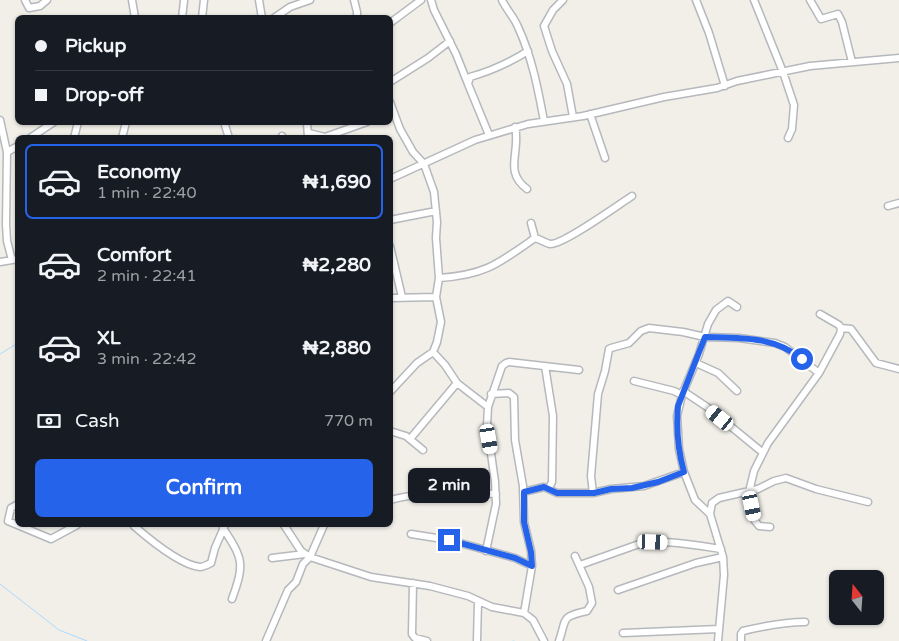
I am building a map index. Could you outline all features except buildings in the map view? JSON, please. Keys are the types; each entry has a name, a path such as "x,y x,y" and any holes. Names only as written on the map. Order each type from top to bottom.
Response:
{"street":[{"path":"24,0 29,8 40,6 47,0"},
{"path":"132,0 134,15"},
{"path":"182,15 184,0"},
{"path":"202,15 204,0"},
{"path":"259,0 262,15"},
{"path":"278,15 290,7 310,0"},
{"path":"354,0 357,15"},
{"path":"393,21 421,0"},
{"path":"431,0 477,103 488,135"},
{"path":"502,0 518,26 528,51 544,121"},
{"path":"563,0 553,10 544,26 566,84 573,117"},
{"path":"696,0 709,33 725,86"},
{"path":"754,0 784,72 794,105 792,130 788,138"},
{"path":"810,0 821,19 838,14 842,22 852,62"},
{"path":"393,80 428,58 450,41"},
{"path":"468,84 470,77 509,63 528,51"},
{"path":"393,178 488,135 544,121 590,114 810,66 899,58"},
{"path":"590,114 605,158"},
{"path":"393,119 413,152 424,164 434,192 439,278 436,297 440,330 433,352 417,364 393,389"},
{"path":"0,120 7,152 7,241 15,259 0,262"},
{"path":"34,135 50,125"},
{"path":"330,135 358,125"},
{"path":"515,128 515,176 526,189"},
{"path":"7,152 15,148"},
{"path":"535,238 550,244 560,241 632,196"},
{"path":"888,206 899,203"},
{"path":"393,219 436,211"},
{"path":"531,223 535,238"},
{"path":"439,278 481,272 514,254 535,238"},
{"path":"393,259 402,297"},
{"path":"393,298 436,297"},
{"path":"710,514 695,500 684,472 679,449 678,406 696,363 708,324 716,310 728,301 737,307"},
{"path":"820,314 841,328 851,329 876,363 899,368"},
{"path":"594,493 591,470 598,394 609,350 613,346 629,343 641,331 649,328 705,337 739,338 774,343 791,351 819,373"},
{"path":"770,526 756,524 748,492 754,471 762,452 776,430 819,373 840,334 841,328"},
{"path":"433,352 458,383 488,407"},
{"path":"486,551 496,504 487,425 488,407 502,366 506,362 579,370"},
{"path":"696,363 718,373 737,391"},
{"path":"545,366 553,416 552,482 549,488"},
{"path":"634,382 683,393 707,407 762,452"},
{"path":"410,439 447,393 458,383"},
{"path":"492,394 509,393 514,397 515,440 524,492 524,522 531,552 532,566 524,613"},
{"path":"393,432 406,436 423,450"},
{"path":"524,492 544,487 557,493 594,493 611,489 644,486 684,472"},
{"path":"718,641 724,575 723,557 710,514 714,500 758,489 774,481 786,478 816,489 868,502"},
{"path":"393,500 426,494 496,494"},
{"path":"15,506 10,508 8,521 15,524"},
{"path":"22,527 51,539 73,527"},
{"path":"135,527 160,547 189,564 202,567 211,564 224,527"},
{"path":"225,527 235,545 242,565 240,578 232,598"},
{"path":"286,527 308,556"},
{"path":"266,641 288,590 296,582 303,564 323,527"},
{"path":"411,534 449,540 515,558 532,566"},
{"path":"580,565 642,543 678,542 720,549"},
{"path":"272,558 308,556 371,578 439,588 492,607 524,613 534,620 544,641"},
{"path":"559,641 566,618 569,615 586,610 592,603 592,596 575,556"},
{"path":"618,590 696,563 723,557"},
{"path":"412,583 412,634 415,638 427,641"},
{"path":"477,641 478,601"},
{"path":"741,641 743,631 788,622 805,622"},
{"path":"623,634 719,629"}],"waterway":[{"path":"0,354 15,345"},
{"path":"0,584 59,630 87,641"}],"route":[{"path":"449,540 515,558 532,566 523,514 524,492 546,487 557,493 594,493 611,489 644,486 684,472 679,449 678,406 705,337 739,338 774,343 785,347 802,359"}]}
